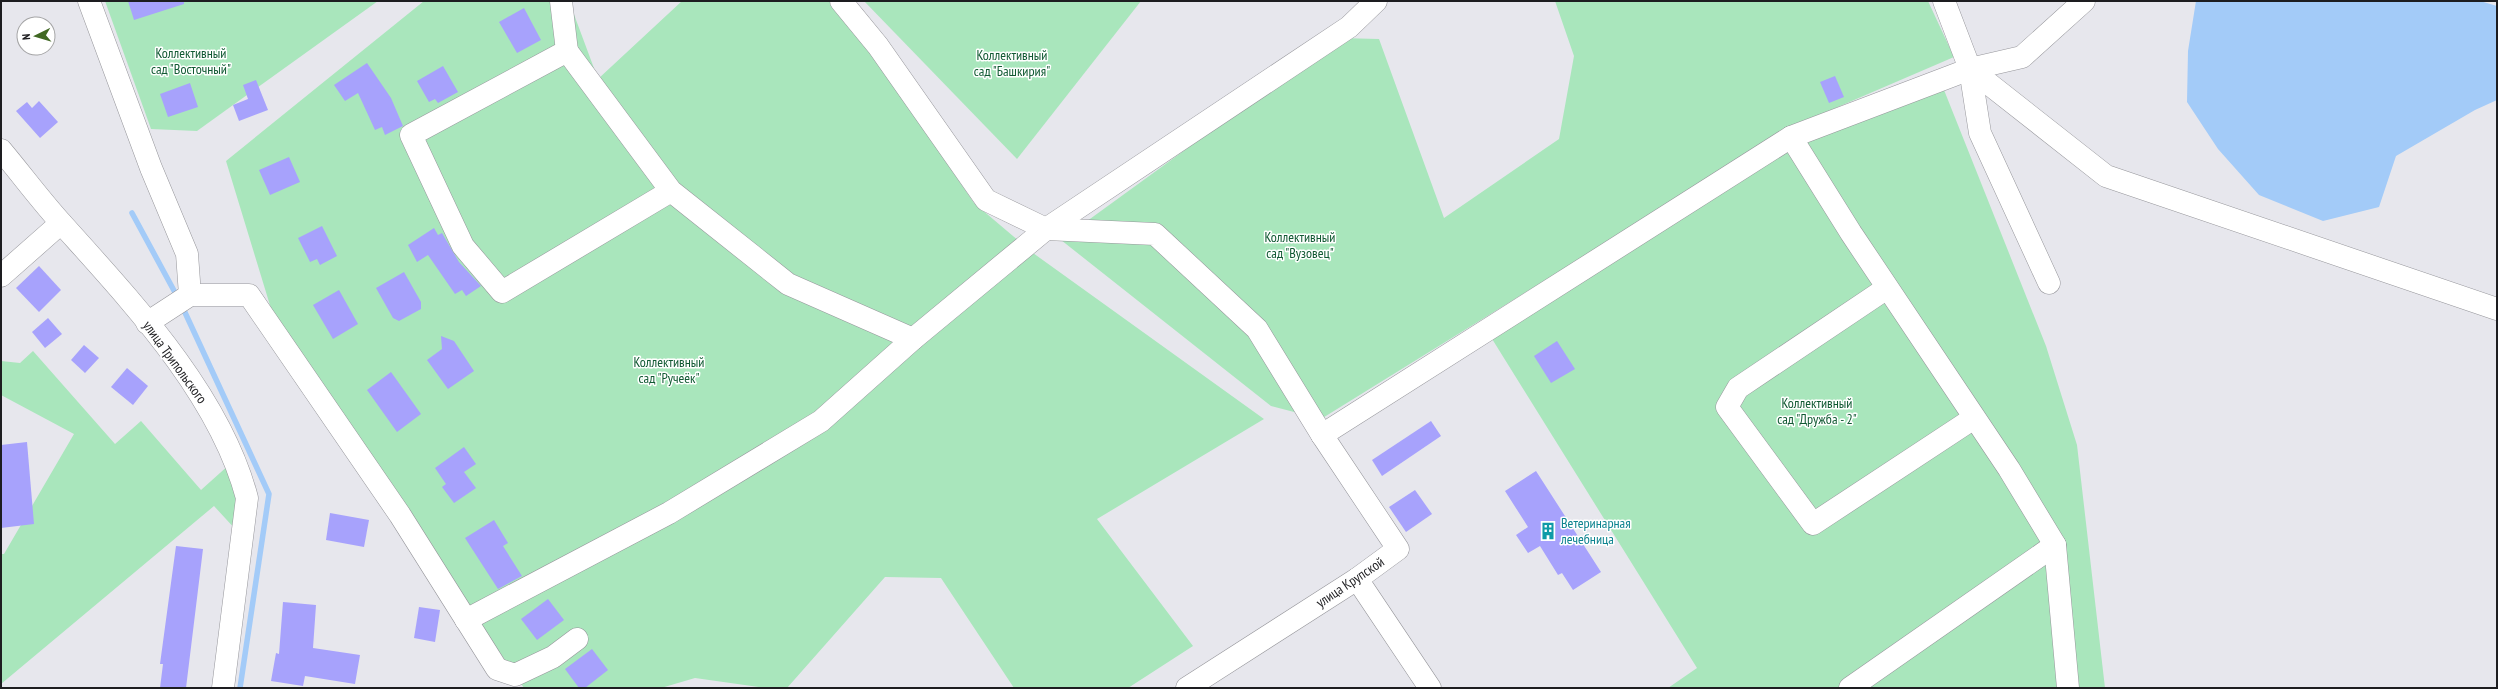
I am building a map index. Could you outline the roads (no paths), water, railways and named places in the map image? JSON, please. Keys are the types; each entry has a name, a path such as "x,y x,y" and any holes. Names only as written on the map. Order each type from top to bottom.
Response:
{"street":[{"path":"89,1 151,168 188,254 190,295"},
{"path":"561,1 567,51 671,191 788,284 913,339"},
{"path":"841,1 878,46 986,200 1046,229 1155,234 1257,329 1322,435 1791,137 1970,69 2022,57 2084,1"},
{"path":"466,620 669,513 821,421 913,339 1046,229 1349,27 1376,1"},
{"path":"1944,1 1970,69 1980,133 2049,283"},
{"path":"567,51 411,135 463,246 502,292 671,191"},
{"path":"1970,69 2106,176 2497,309"},
{"path":"1791,137 1887,288 1974,418 2056,545 2068,688"},
{"name":"улица Трипольского","path":"1,150 61,223 123,291 201,394 241,476 247,498 223,688"},
{"path":"1,276 61,223"},
{"path":"1887,288 1738,388 1727,407 1813,524 1974,418"},
{"path":"147,323 190,295 249,295 400,515 497,669 515,675 553,657 578,638"},
{"name":"улица Крупской","path":"1187,688 1357,579 1398,549 1322,435"},
{"path":"1850,688 2056,545"},
{"path":"1357,579 1430,688"}],"water":[{"path":"2196,1 2480,1 2497,6 2497,100 2475,110 2396,156 2379,207 2323,221 2259,195 2218,149 2187,102 2188,51"}],"waterway":[{"path":"132,213 178,298"},
{"path":"182,306 269,494 240,688"}],"place":[{"name":"Ветеринарная лечебница","path":"1548,531"}],"park label":[{"name":"Коллективный сад \"Восточный\"","path":"191,62"},
{"name":"Коллективный сад \"Башкирия\"","path":"1012,64"},
{"name":"Коллективный сад \"Вузовец\"","path":"1300,246"},
{"name":"Коллективный сад \"Ручеёк\"","path":"669,370"},
{"name":"Коллективный сад \"Дружба - 2\"","path":"1817,412"}]}
